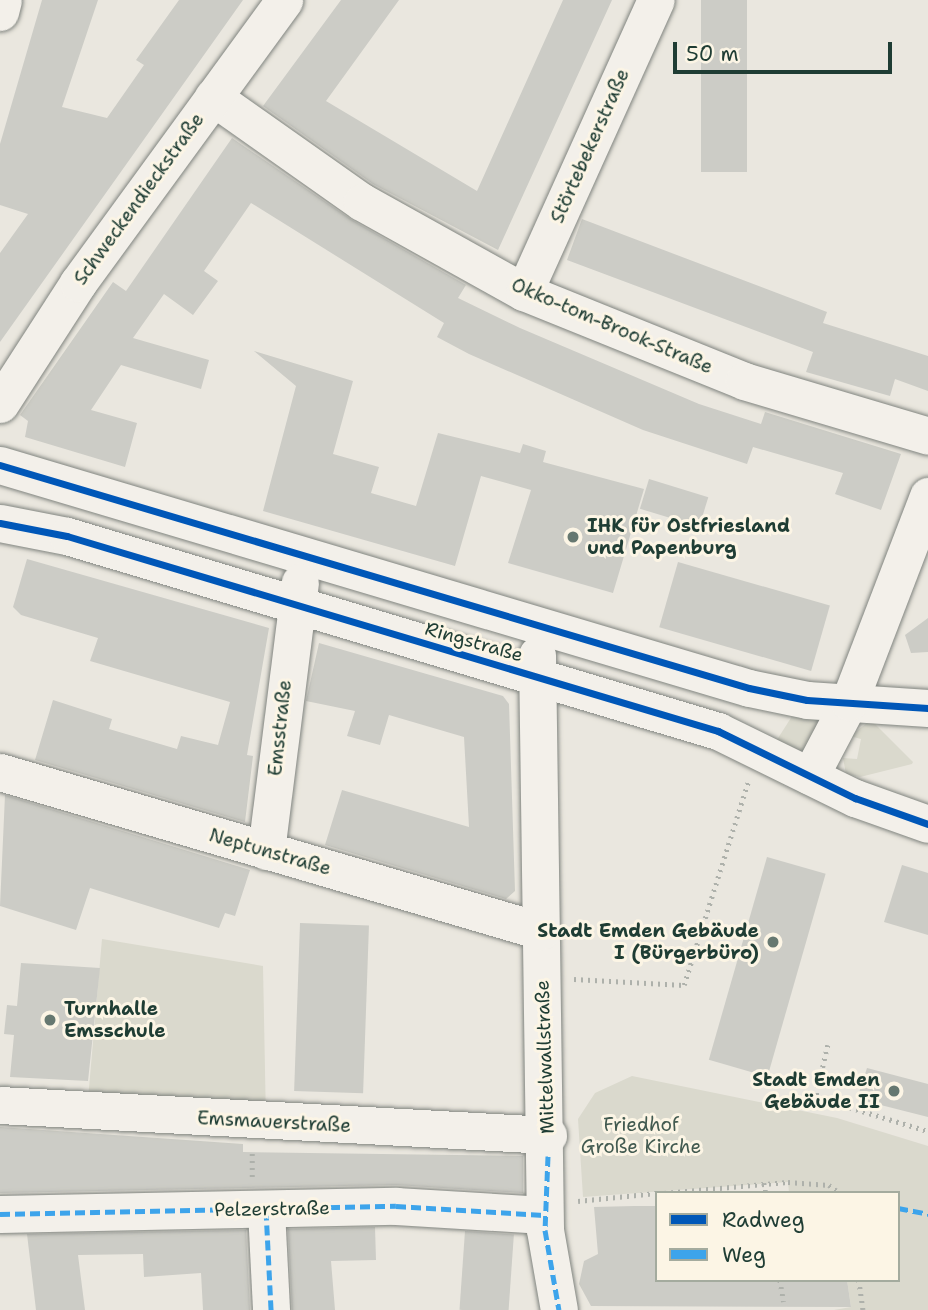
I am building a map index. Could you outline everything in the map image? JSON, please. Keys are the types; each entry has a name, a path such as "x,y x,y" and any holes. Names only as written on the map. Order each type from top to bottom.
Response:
{"street":[{"path":"0,12 4,0"},
{"name":"Schweckendieckstraße","path":"1,402 213,97 284,0"},
{"name":"Störtebekerstraße","path":"524,292 656,0"},
{"name":"Okko-tom-Brook-Straße","path":"213,97 362,202 524,292 744,381 928,436"},
{"path":"0,442 60,481"},
{"name":"Ringstraße","path":"0,465 60,481 307,559 794,699 928,708"},
{"path":"810,776 849,702 928,496"},
{"name":"Ringstraße","path":"0,523 67,536 718,731 810,776 928,824"},
{"path":"293,605 307,559"},
{"name":"Emsstraße","path":"267,851 293,605"},
{"name":"Ringstraße","path":"534,676 545,627"},
{"name":"Mittelwallstraße","path":"534,676 548,1135 545,1210 559,1310"},
{"name":"Neptunstraße","path":"0,772 541,931"},
{"name":"Emsmauerstraße","path":"0,1105 253,1123 548,1135"},
{"name":"Pelzerstraße","path":"0,1214 396,1206 545,1210"},
{"path":"259,1210 271,1310"}],"path":[{"path":"543,978 684,985 761,751"},
{"path":"828,1045 816,1097 928,1131"},
{"path":"253,1123 259,1210"},
{"path":"764,1183 766,1191"},
{"path":"684,1191 764,1183 829,1185 837,1191"},
{"path":"545,1210 655,1193"},
{"path":"780,1282 784,1302"},
{"path":"859,1282 863,1310"}],"green space":[{"path":"796,710 815,713 821,726 809,754 773,746"},
{"path":"871,720 912,764 860,777 846,774 843,758 857,759 861,739 850,736"},
{"path":"102,939 263,966 266,1122 87,1111"},
{"name":"Friedhof Große Kirche","path":"632,1076 837,1118 928,1146 928,1310 834,1310 851,1307 847,1282 900,1282 900,1191 789,1191 788,1182 583,1197 578,1119 595,1093"}],"building":[{"path":"42,0 98,0 62,107 107,118 144,65 136,60 179,0 243,0 0,342 0,253 28,214 0,205 0,144"},
{"path":"341,0 399,0 326,101 477,191 563,0 612,0 498,250 373,184 263,106"},
{"path":"701,0 747,0 747,172 701,172"},
{"path":"232,138 352,220 466,285 458,298 520,328 699,404 761,424 765,412 901,454 881,510 835,494 843,473 753,447 747,464 643,430 469,354 437,337 444,323 251,203 204,271 218,281 193,315 164,294 133,338 209,360 201,389 121,365 91,410 137,423 125,467 25,437 28,421 20,415 113,282 126,291"},
{"path":"582,219 827,312 823,323 928,356 928,391 895,379 890,396 806,372 813,352 567,260"},
{"path":"254,351 353,381 333,454 379,467 371,493 416,506 438,433 520,453 523,444 546,451 543,462 644,489 613,593 508,563 531,490 481,476 455,566 263,511 296,386"},
{"path":"649,479 708,497 699,527 640,509"},
{"path":"27,559 269,628 247,755 253,756 245,822 35,760 53,700 112,719 109,729 177,749 181,736 218,745 230,702 90,661 98,638 21,615 13,607"},
{"path":"678,562 830,606 811,671 659,627"},
{"path":"928,618 928,652 911,653 905,635"},
{"path":"319,643 503,696 509,704 515,891 506,899 325,845 342,790 469,827 464,737 389,715 380,745 347,736 355,711 306,701"},
{"path":"5,795 250,870 235,916 225,913 219,928 90,888 76,930 0,906"},
{"name":"Stadt Emden Gebäude I (Bürgerbüro)","path":"767,857 826,874 767,1077 709,1060"},
{"path":"902,865 928,873 928,935 884,922"},
{"path":"300,923 369,925 363,1093 294,1091"},
{"name":"Turnhalle Emsschule","path":"21,963 100,968 88,1081 10,1077 14,1035 4,1034 7,1005 17,1006"},
{"name":"Stadt Emden Gebäude II","path":"867,1068 928,1084 928,1117 857,1099"},
{"path":"0,1127 243,1144 243,1152 523,1156 523,1193 396,1185 0,1193"},
{"path":"655,1206 655,1282 847,1282 851,1307 591,1306 579,1284 584,1261 598,1254 594,1207"},
{"path":"375,1227 376,1260 331,1261 335,1310 292,1310 288,1229"},
{"path":"246,1230 250,1310 203,1310 201,1273 144,1277 143,1254 78,1255 85,1310 36,1310 27,1234"},
{"path":"465,1231 514,1234 509,1310 459,1310"}],"marked path":[{"path":"548,1156 545,1230 559,1310"},
{"path":"0,1214 396,1206 544,1215"},
{"path":"900,1208 928,1214"},
{"path":"266,1210 271,1310"}],"cycle path":[{"path":"0,465 749,688 807,700 928,708"},
{"path":"0,523 67,536 718,731 855,798 928,824"}],"place":[{"name":"IHK für Ostfriesland und Papenburg","path":"573,537"},
{"name":"Stadt Emden Gebäude I (Bürgerbüro)","path":"773,942"},
{"name":"Turnhalle Emsschule","path":"50,1020"},
{"name":"Stadt Emden Gebäude II","path":"894,1091"}]}
